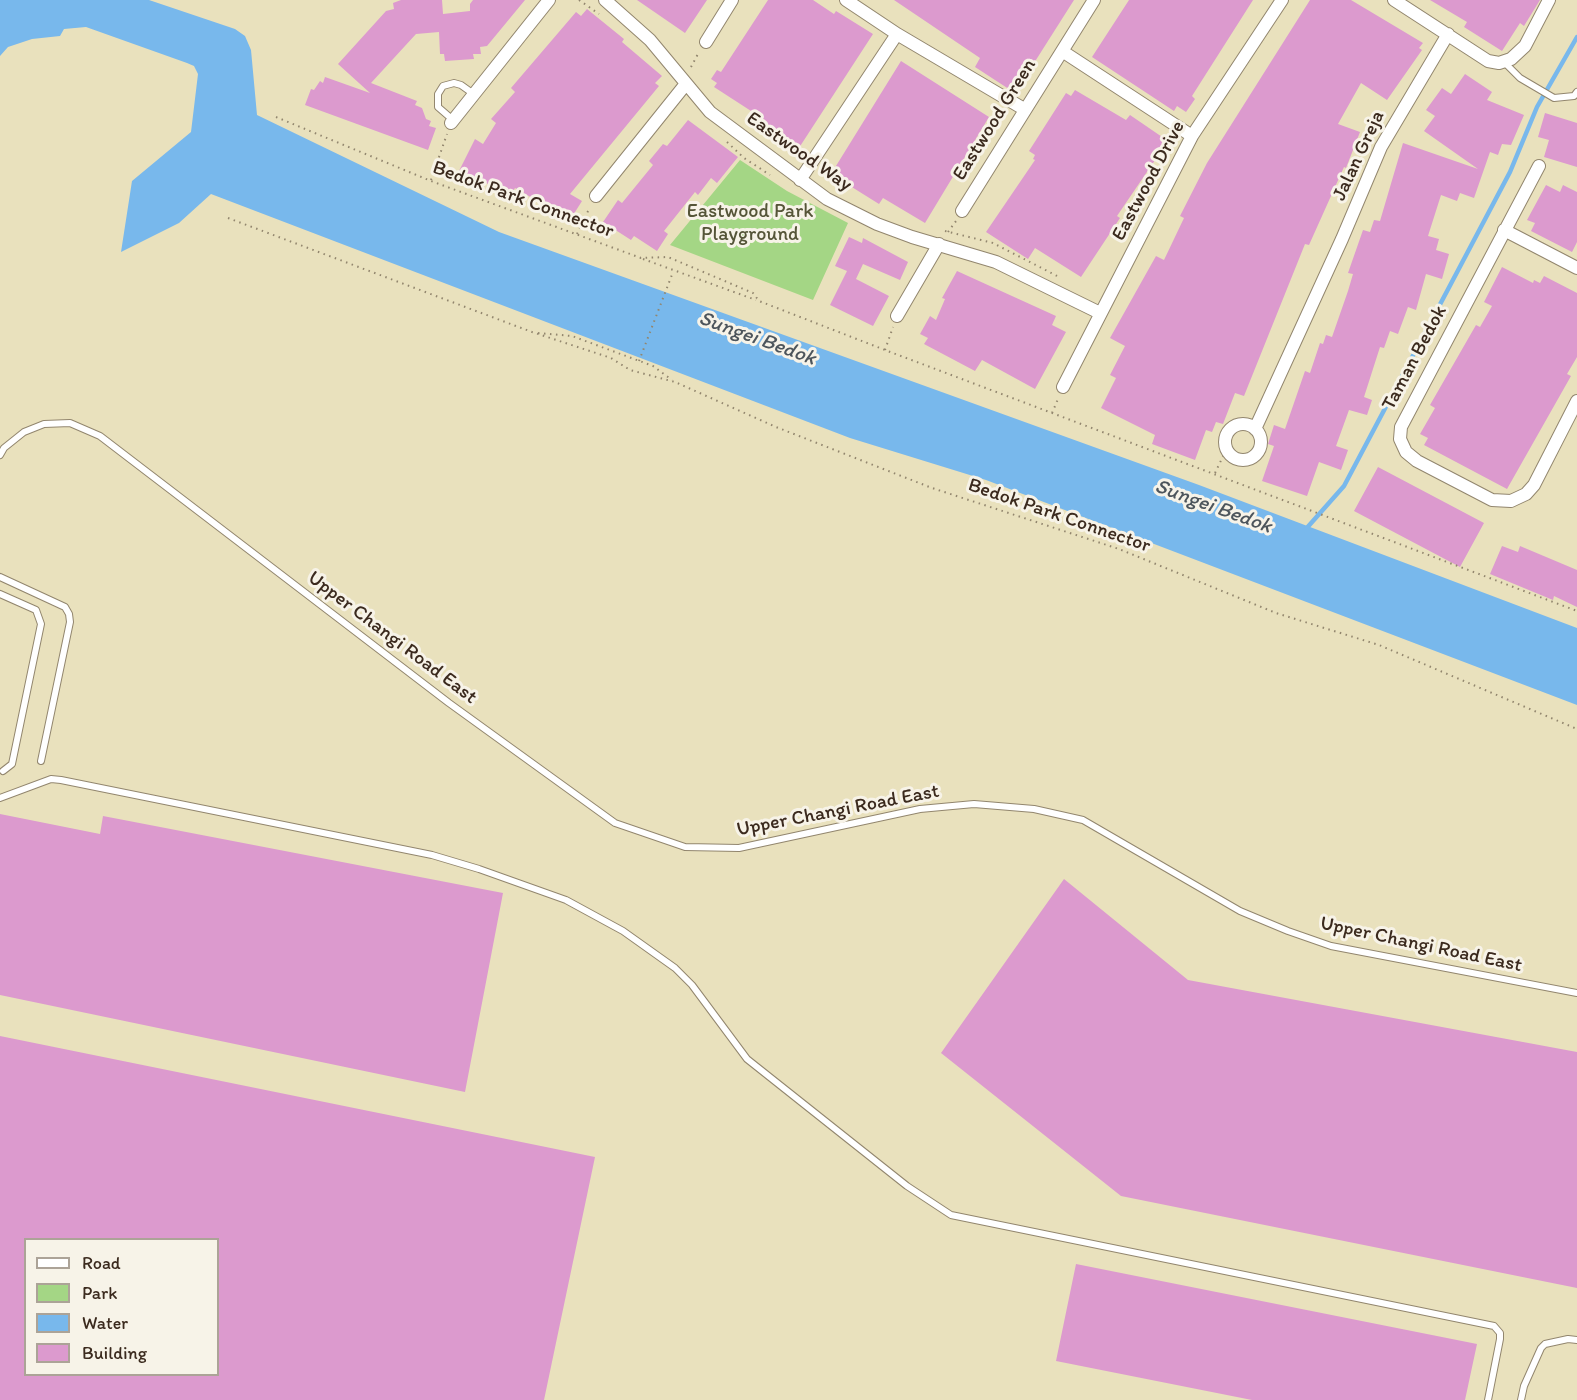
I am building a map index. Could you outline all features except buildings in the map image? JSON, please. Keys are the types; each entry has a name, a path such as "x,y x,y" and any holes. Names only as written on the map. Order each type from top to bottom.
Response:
{"street":[{"path":"452,122 549,0"},
{"name":"Eastwood Way","path":"605,0 650,40 685,85 710,112 827,199 877,224 996,262 1100,313"},
{"path":"706,42 732,0"},
{"path":"846,0 897,34 1024,109"},
{"name":"Eastwood Green","path":"962,211 1094,0"},
{"name":"Eastwood Drive","path":"1063,387 1192,136 1281,0"},
{"path":"1394,0 1488,61 1504,62 1516,55 1529,41 1549,0"},
{"path":"800,180 897,34"},
{"name":"Jalan Greja","path":"1227,448 1239,460 1256,455 1261,445 1259,433 1255,429 1342,239 1381,147 1448,34"},
{"name":"Eastwood Green","path":"1062,51 1192,136"},
{"path":"596,196 685,85"},
{"name":"Taman Bedok","path":"1539,166 1401,427 1400,440 1406,452 1416,461 1492,500 1511,501 1531,490 1577,401"},
{"path":"1504,230 1577,268"},
{"path":"897,316 939,244"},
{"path":"1227,448 1226,437 1233,428 1244,425 1255,429"}],"lane":[{"path":"1504,62 1520,78 1554,98 1574,96 1577,92"},
{"path":"452,122 438,107 439,90 443,86 454,83 466,87 475,95"},
{"name":"Upper Changi Road East","path":"0,455 4,448 24,432 44,424 70,423 100,436 449,703 615,823 625,827 685,847 740,848 920,809 974,804 1034,808 1083,820 1240,911 1288,932 1331,946 1577,993"},
{"path":"0,577 65,607 69,614 40,761"},
{"path":"0,594 36,610 41,624 12,764 3,771"},
{"path":"0,798 51,779 61,780 440,857 566,900 616,927 675,968 703,999 747,1059 936,1207 951,1215 1494,1326 1500,1333 1500,1339 1488,1400"},
{"path":"1521,1400 1524,1386 1540,1348 1545,1344 1568,1339 1577,1340"}],"path":[{"path":"691,67 706,42"},
{"path":"684,59 698,75"},
{"name":"Bedok Park Connector","path":"276,117 431,181 641,258 673,272 759,300 885,350 1577,611"},
{"path":"431,181 452,122"},
{"path":"577,234 596,196"},
{"name":"Bedok Park Connector","path":"228,218 532,332 611,358 630,370 675,382 776,427 932,488 1119,549 1276,613 1379,645 1577,729"},
{"path":"938,230 993,243 1065,280"},
{"name":"Bedok Park Connector","path":"641,258 668,257 753,293 759,300"},
{"path":"639,361 673,272"},
{"path":"885,350 897,316"},
{"name":"Bedok Park Connector","path":"532,332 572,336 653,366 675,382"},
{"path":"1215,473 1227,448"}],"green space":[{"name":"Eastwood Park Playground","path":"740,160 787,191 848,223 813,300 670,245"}],"water":[{"name":"Sungei Bedok","path":"0,0 149,0 235,29 245,36 251,50 257,115 499,232 1199,485 1577,628 1577,705 986,480 850,438 211,194 179,223 121,252 132,181 191,132 198,74 194,66 187,63 86,27 64,29 60,36 32,39 8,47 0,56"}],"waterway":[{"path":"1305,530 1344,486 1510,172 1537,107 1577,37"}]}
